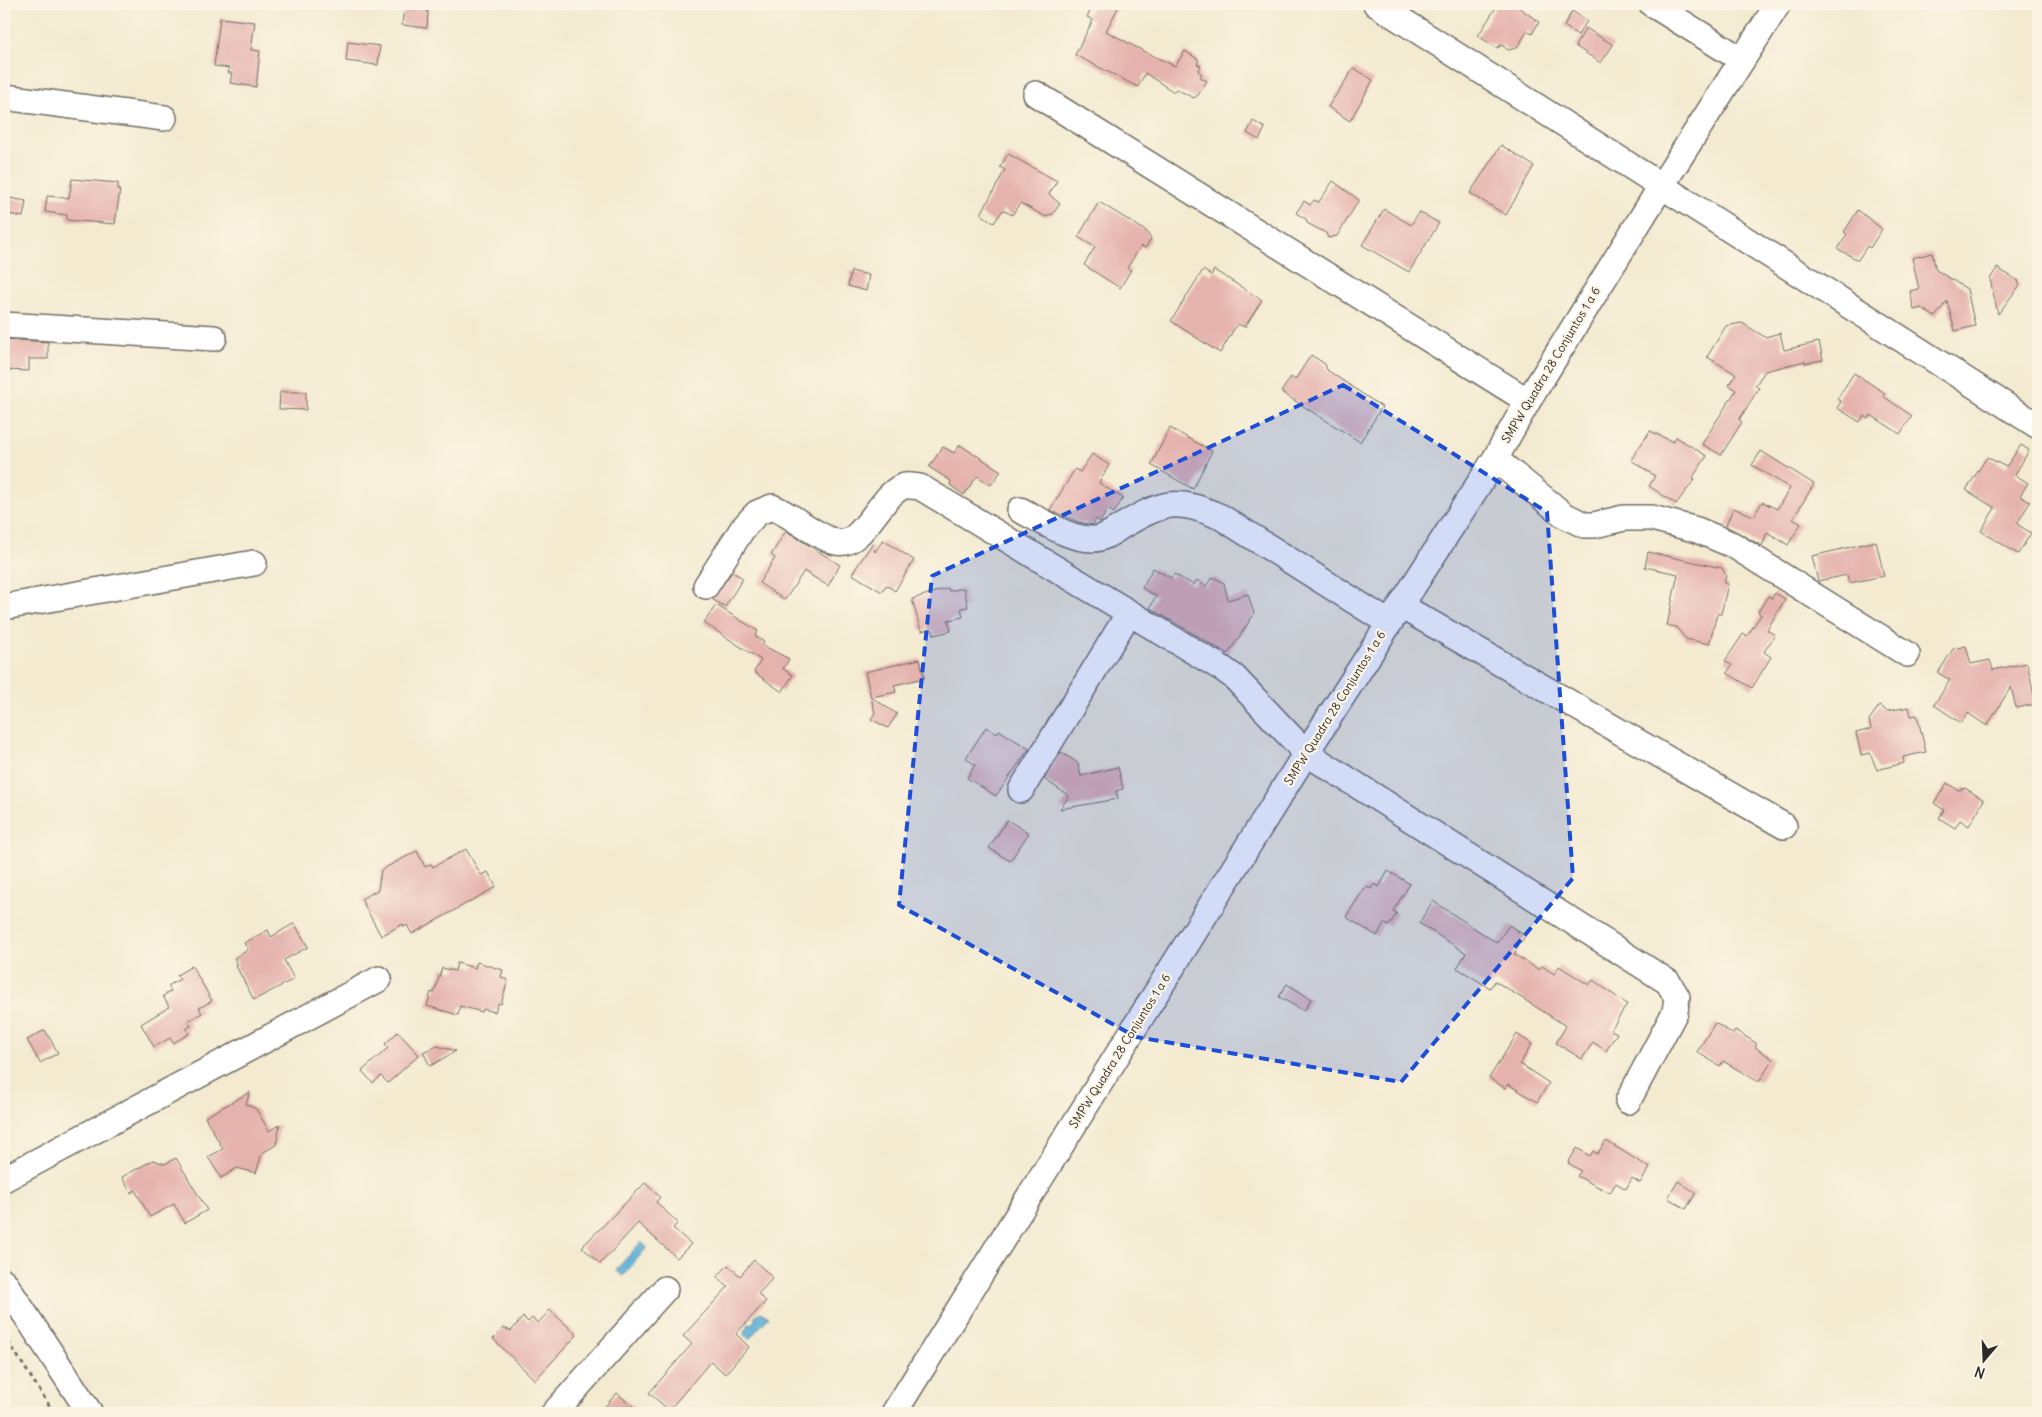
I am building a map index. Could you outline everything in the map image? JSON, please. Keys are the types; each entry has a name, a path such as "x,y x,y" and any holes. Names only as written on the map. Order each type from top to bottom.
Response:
{"street":[{"path":"1376,4 2038,426"},
{"path":"1652,4 1742,60"},
{"name":"SMPW Quadra 28 Conjuntos 1 a 6","path":"894,1413 1306,753 1495,459 1528,401 1662,185 1778,4"},
{"path":"1036,94 1528,401"},
{"path":"4,97 164,118"},
{"path":"4,325 214,338"},
{"path":"1495,459 1564,515 1578,523 1594,525 1624,518 1652,518 1697,530 1733,545 1907,654"},
{"path":"706,586 743,528 757,513 772,507 836,542 843,542 851,539 892,494 904,486 920,488 1234,677 1306,753 1668,982 1677,997 1675,1012 1628,1101"},
{"path":"1020,510 1080,537 1096,539 1147,511 1166,504 1198,506 1784,826"},
{"path":"4,607 254,563"},
{"path":"1021,790 1129,613"},
{"path":"4,1179 379,979"},
{"path":"4,1282 90,1413"},
{"path":"554,1413 665,1289"}],"path":[{"path":"4,1335 54,1413"}],"highlighted area":[{"path":"1343,385 1547,512 1573,878 1401,1082 1136,1037 899,905 932,576"}],"water":[{"path":"641,1242 647,1247 623,1276 616,1270"},
{"path":"760,1312 769,1317 749,1339 745,1335 745,1330 748,1329 748,1324 754,1323 755,1316"}],"building":[{"path":"1094,4 1120,4 1106,31 1145,52 1175,66 1185,51 1199,60 1197,64 1201,66 1198,71 1202,74 1200,77 1207,81 1198,95 1194,98 1176,89 1174,92 1145,73 1138,87 1075,55 1093,20 1087,17"},
{"path":"1498,4 1514,4 1539,22 1532,34 1527,31 1517,48 1508,50 1502,45 1497,48 1478,36"},
{"path":"404,8 428,11 427,28 402,25"},
{"path":"1572,11 1587,21 1578,35 1564,26"},
{"path":"220,18 255,22 251,50 260,51 256,87 230,83 232,73 228,73 229,68 214,66"},
{"path":"1586,28 1613,45 1601,63 1575,46"},
{"path":"348,42 380,46 378,65 346,61"},
{"path":"1354,68 1373,80 1350,121 1328,107"},
{"path":"1253,121 1265,128 1259,140 1247,133"},
{"path":"1501,145 1534,166 1506,215 1470,193"},
{"path":"1008,154 1057,181 1049,194 1060,204 1052,215 1050,214 1046,217 1020,203 1012,215 1003,210 994,223 981,214 1005,170 1000,167"},
{"path":"72,179 118,183 118,189 120,189 115,224 67,220 67,215 45,212 47,196 69,198"},
{"path":"1333,181 1359,200 1337,236 1328,238 1326,233 1307,223 1306,219 1296,213 1304,201 1310,205 1314,200 1319,202"},
{"path":"4,197 26,201 23,217 4,213"},
{"path":"1099,202 1146,231 1151,239 1145,248 1141,246 1127,268 1131,270 1120,288 1084,265 1095,247 1078,237"},
{"path":"1384,209 1411,225 1419,212 1439,223 1409,272 1362,245"},
{"path":"1858,210 1882,229 1870,248 1867,246 1858,260 1838,249 1847,234 1844,232"},
{"path":"1932,253 1936,270 1967,289 1975,326 1955,331 1947,301 1935,317 1921,308 1914,310 1910,291 1919,289 1912,258"},
{"path":"1997,268 2019,281 2020,285 1998,314 1990,279"},
{"path":"1203,270 1211,275 1214,270 1262,300 1245,327 1237,324 1220,353 1171,321"},
{"path":"851,271 869,275 866,291 848,286"},
{"path":"1742,323 1765,337 1780,333 1784,350 1819,342 1823,360 1805,363 1805,361 1765,371 1755,386 1759,388 1739,420 1742,422 1721,455 1702,444 1736,390 1729,385 1736,374 1707,357 1726,326"},
{"path":"4,339 48,342 48,359 29,359 29,371 4,370"},
{"path":"1311,355 1325,364 1327,370 1382,407 1360,442 1281,392 1291,377 1295,380"},
{"path":"1854,373 1885,393 1883,396 1912,416 1900,434 1871,415 1868,419 1864,416 1860,422 1837,408 1841,402 1837,399"},
{"path":"280,392 306,392 306,410 279,409"},
{"path":"1170,428 1212,451 1193,489 1151,465"},
{"path":"1650,431 1673,442 1676,437 1707,456 1693,477 1695,479 1676,504 1649,486 1655,476 1631,460"},
{"path":"960,445 1001,471 991,485 977,476 964,495 950,485 951,481 929,467 943,447 954,453"},
{"path":"2021,445 2029,450 2015,475 2028,483 2020,496 2030,502 2017,524 2031,533 2018,554 1981,531 1995,508 1966,490 1987,457 2006,467"},
{"path":"1761,451 1814,484 1793,519 1801,524 1788,545 1767,532 1762,546 1726,526 1733,508 1754,516 1762,502 1777,509 1790,488 1752,465"},
{"path":"1092,454 1109,465 1099,483 1123,498 1114,513 1108,509 1100,522 1096,519 1093,525 1079,522 1050,510 1075,469 1080,472"},
{"path":"786,531 840,565 828,586 804,571 785,600 759,583 775,558 771,555"},
{"path":"883,540 914,560 895,591 886,585 882,592 852,574 872,544 875,552"},
{"path":"1876,541 1884,576 1849,583 1847,575 1818,581 1812,556"},
{"path":"1648,552 1722,568 1726,575 1724,583 1728,584 1721,614 1717,614 1709,644 1686,639 1676,627 1667,625 1678,574 1645,567"},
{"path":"1153,568 1171,578 1174,574 1194,585 1197,580 1206,586 1213,577 1224,583 1228,600 1248,594 1254,614 1228,654 1150,608 1156,596 1142,588"},
{"path":"732,572 743,578 725,607 712,599"},
{"path":"948,588 949,591 964,588 968,607 961,608 963,617 948,620 951,631 934,635 932,629 921,631 912,599"},
{"path":"1775,593 1785,599 1767,630 1775,635 1764,652 1771,657 1752,688 1727,673 1732,665 1725,661 1743,634 1747,636 1761,615 1758,612 1768,596 1772,598"},
{"path":"716,605 758,631 755,636 764,642 762,645 789,659 783,669 793,675 782,692 754,672 761,660 704,623"},
{"path":"1966,646 1971,664 1990,660 1993,670 2027,663 2036,704 2016,708 2011,687 1987,726 1968,713 1961,723 1934,705 1950,680 1938,673 1953,649"},
{"path":"920,659 924,678 894,685 896,692 871,697 865,672"},
{"path":"871,697 897,714 888,728 871,719 875,713"},
{"path":"1879,706 1887,711 1909,707 1911,716 1917,715 1926,752 1903,757 1904,763 1877,770 1870,753 1861,755 1856,733 1871,729 1869,720"},
{"path":"986,727 997,734 999,730 1029,749 996,796 967,778 975,765 966,758"},
{"path":"1061,752 1078,763 1081,776 1118,767 1123,789 1116,791 1118,799 1060,809 1069,796 1044,779"},
{"path":"1947,783 1958,790 1965,788 1984,800 1969,826 1960,820 1955,828 1939,818 1944,810 1934,803"},
{"path":"1007,820 1029,833 1010,861 989,848"},
{"path":"466,849 481,875 488,872 496,887 412,934 407,925 404,927 403,924 381,936 361,899 378,890 381,870 417,851 425,867 431,864 433,867"},
{"path":"1388,871 1410,884 1393,911 1397,913 1389,926 1384,923 1377,936 1346,917 1366,886 1371,889 1374,884 1379,887"},
{"path":"1433,901 1497,943 1509,925 1525,936 1514,954 1539,970 1542,966 1554,974 1559,966 1589,985 1593,980 1627,1004 1611,1030 1617,1033 1606,1051 1593,1042 1582,1059 1556,1043 1566,1026 1495,981 1490,988 1457,968 1466,953 1419,923"},
{"path":"293,924 308,947 284,960 294,979 254,1000 236,966 238,965 234,958 248,950 244,943 268,930 271,937"},
{"path":"477,962 503,970 501,977 508,980 501,1004 498,1003 495,1012 483,1009 482,1012 460,1006 458,1015 427,1006 431,992 434,993 442,968 455,971 457,963 475,968"},
{"path":"192,966 212,1001 199,1008 202,1013 188,1021 191,1026 186,1029 189,1034 173,1043 170,1038 154,1047 141,1024 169,1007 163,996 171,991 168,986 180,979 177,975"},
{"path":"1287,984 1311,999 1304,1011 1279,997"},
{"path":"1715,1023 1733,1034 1735,1030 1756,1043 1756,1048 1773,1059 1759,1082 1723,1061 1720,1066 1697,1052"},
{"path":"45,1030 58,1053 40,1063 27,1040"},
{"path":"398,1032 419,1055 388,1083 381,1076 373,1083 362,1071 388,1048 385,1044"},
{"path":"1517,1034 1532,1044 1520,1064 1549,1083 1537,1102 1508,1084 1505,1088 1489,1078"},
{"path":"437,1046 456,1051 430,1066 423,1052"},
{"path":"250,1092 246,1104 256,1109 269,1131 280,1124 276,1145 262,1153 256,1173 237,1168 221,1178 208,1157 223,1149 205,1117"},
{"path":"1606,1141 1650,1168 1640,1183 1632,1178 1626,1189 1616,1183 1610,1193 1577,1176 1581,1171 1568,1163 1577,1148 1590,1156 1593,1151 1597,1154"},
{"path":"176,1158 207,1210 185,1223 174,1204 150,1217 135,1190 131,1193 122,1177 153,1160 165,1164"},
{"path":"1678,1181 1696,1193 1686,1209 1668,1198"},
{"path":"645,1183 660,1197 656,1202 678,1223 673,1228 691,1244 677,1258 638,1223 600,1264 582,1247"},
{"path":"754,1260 773,1278 758,1294 766,1301 736,1334 749,1347 725,1374 711,1361 669,1410 649,1393 692,1344 683,1336 728,1287 717,1277 728,1265 740,1276"},
{"path":"550,1310 577,1335 535,1380 493,1339 504,1328 511,1331 523,1317 528,1322 532,1318 538,1323"},
{"path":"617,1393 641,1413 599,1413"}]}
